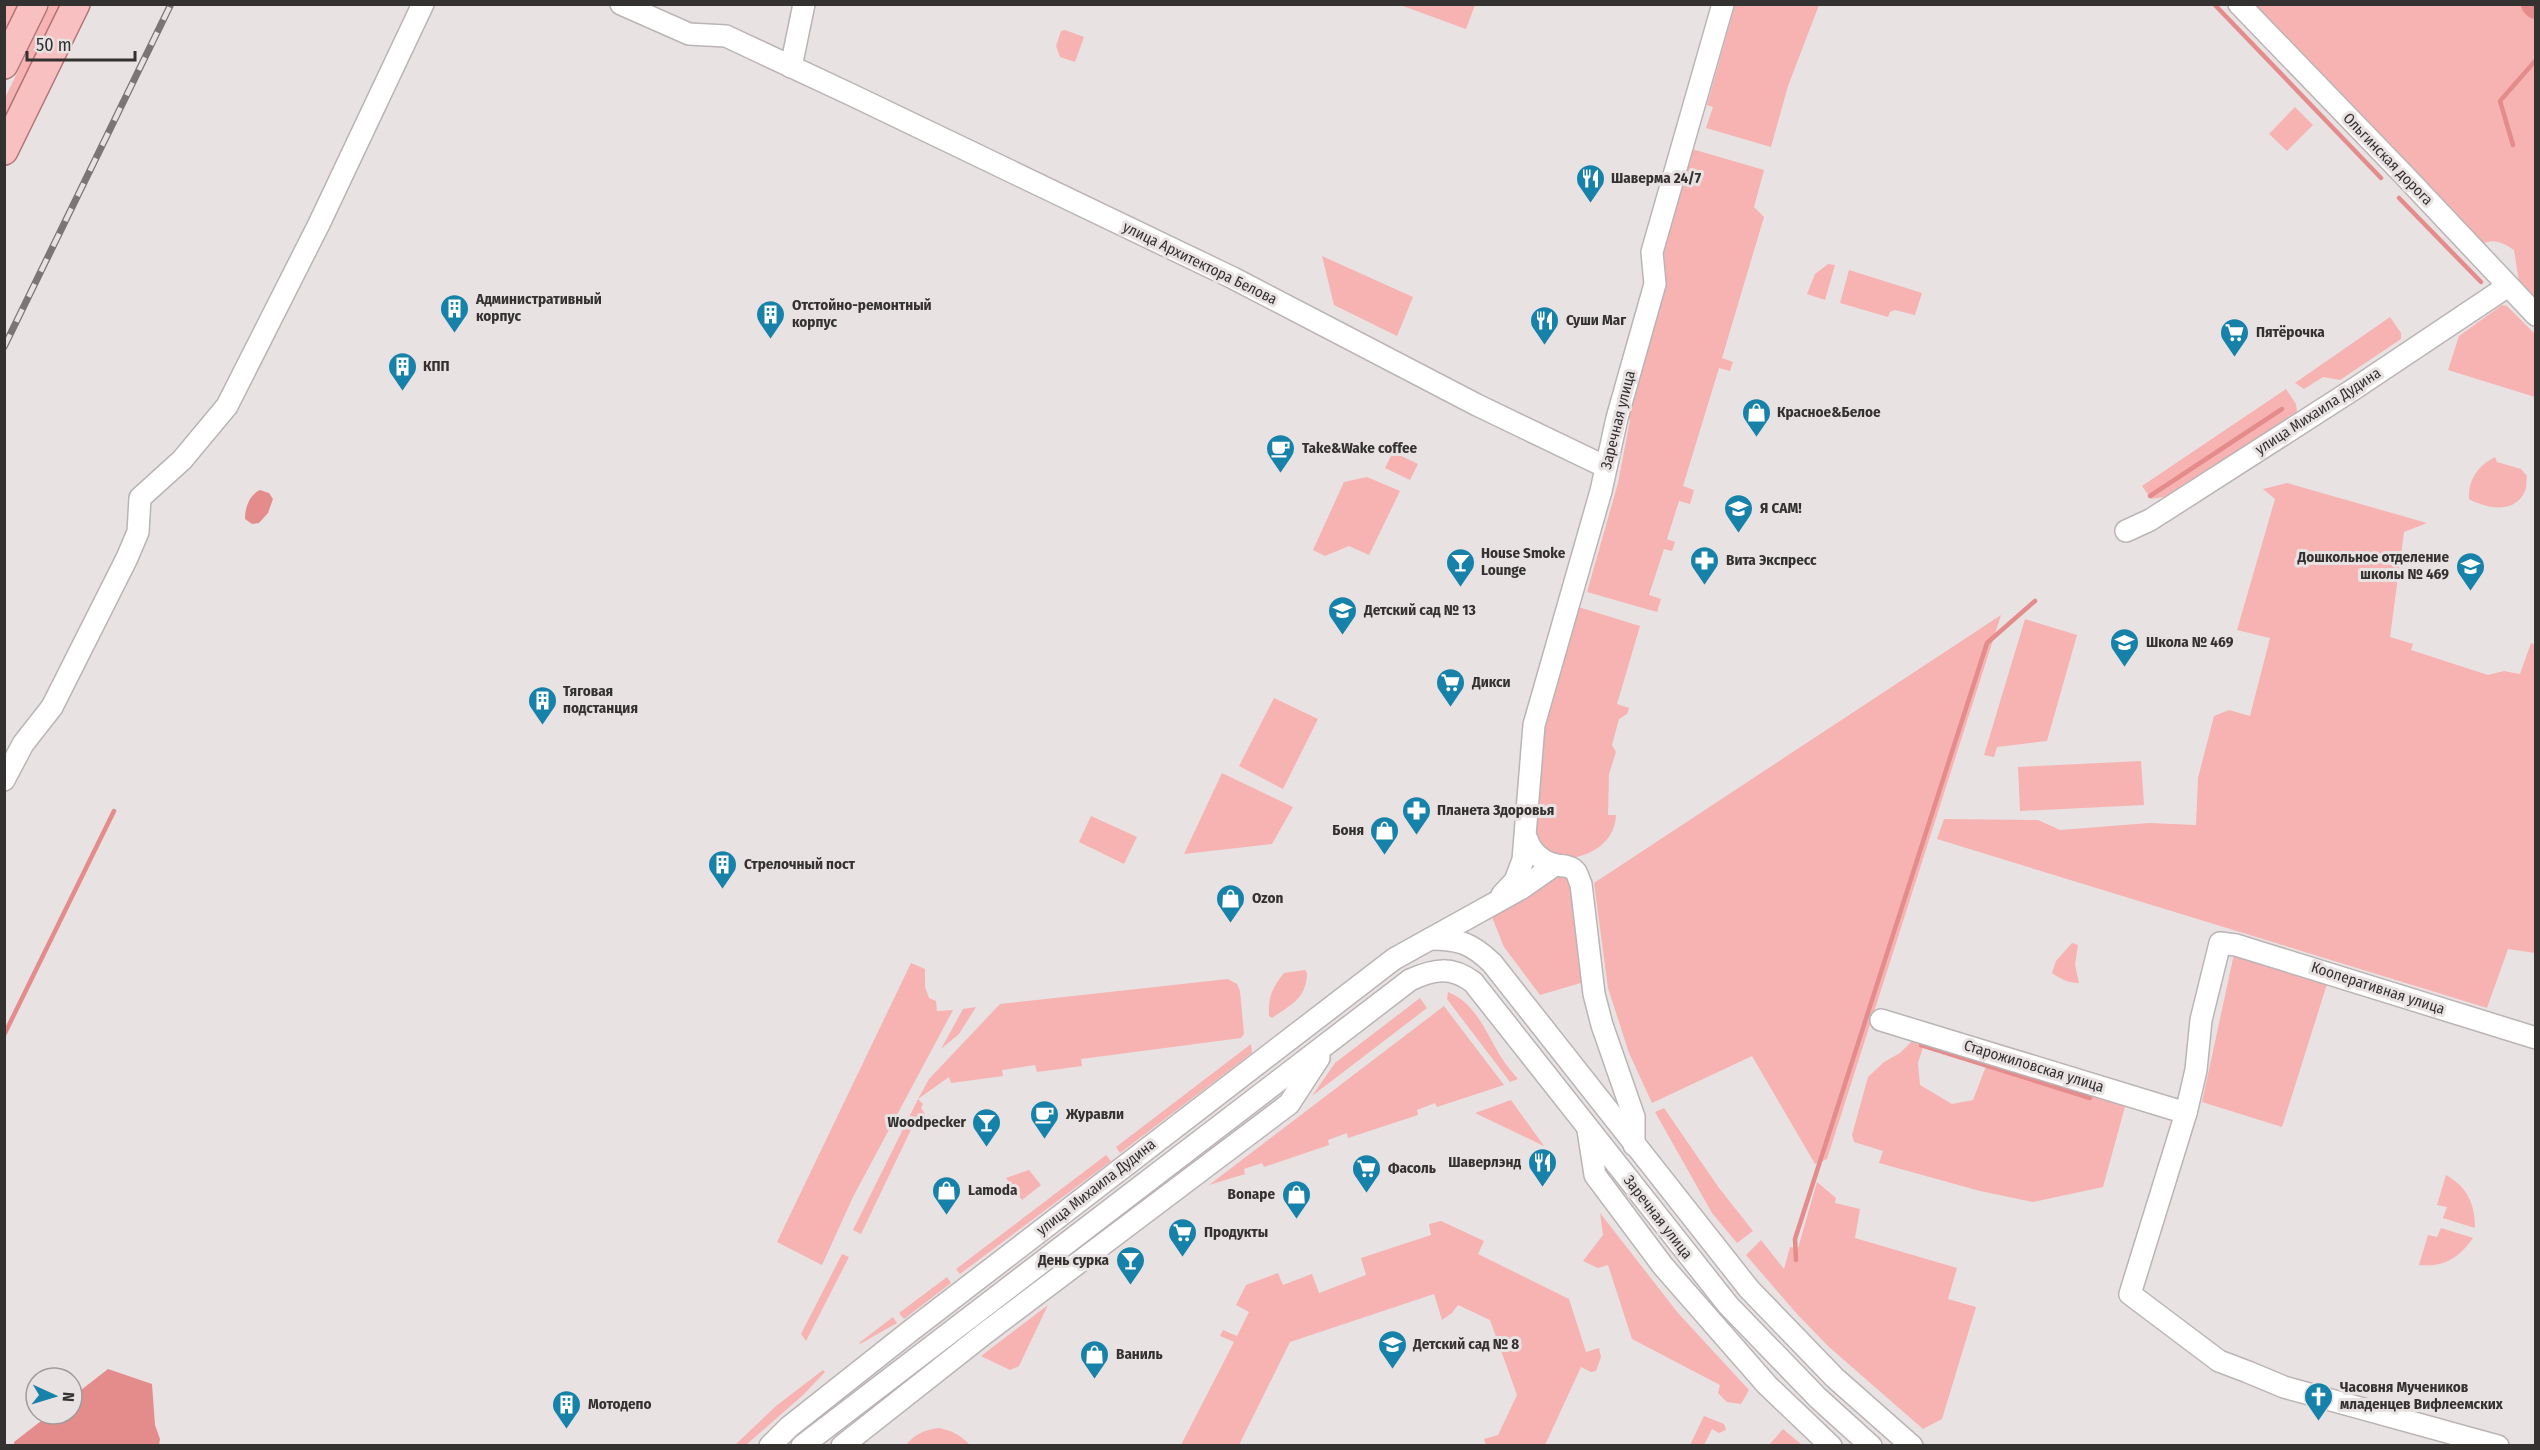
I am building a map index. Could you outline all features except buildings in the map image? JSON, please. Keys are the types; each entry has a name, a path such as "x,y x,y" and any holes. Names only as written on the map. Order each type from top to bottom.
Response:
{"main road":[{"path":"4,65 34,4"},
{"path":"4,152 76,4"}],"street":[{"path":"4,780 23,744 52,707 127,558 138,532 140,498 182,460 227,406 319,224 423,4"},
{"name":"улица Архитектора Белова","path":"621,4 689,34 726,36 1233,278 1477,405 1606,467"},
{"path":"791,67 804,4"},
{"name":"Заречная улица","path":"1496,902 1515,881 1521,869 1527,839 1529,771 1534,725 1601,491 1617,418 1655,284 1652,252 1724,4"},
{"name":"Ольгинская дорога","path":"2239,4 2535,315"},
{"name":"улица Михаила Дудина","path":"2126,531 2150,520 2508,286"},
{"path":"1527,839 1531,849 1555,865 1567,866 1575,871 1581,884 1594,993 1602,1025 1634,1117 1634,1145"},
{"name":"улица Михаила Дудина","path":"770,1446 789,1427 909,1332 1394,959 1522,888 1555,865"},
{"name":"Заречная улица","path":"1430,939 1452,939 1464,942 1479,950 1492,963 1749,1289 1787,1331 1835,1378 1912,1446"},
{"name":"Кооперативная улица","path":"2186,1113 2196,1070 2201,1020 2220,943 2236,945 2332,973 2535,1038"},
{"name":"улица Михаила Дудина","path":"802,1446 1410,980 1426,972 1443,970 1461,974"},
{"name":"Заречная улица","path":"1461,974 1473,982 1728,1305 1818,1398 1871,1446"},
{"name":"Старожиловская улица","path":"1881,1020 2186,1113"},
{"path":"842,1446 984,1334 1289,1104 1325,1047"},
{"path":"2186,1113 2130,1294 2219,1361 2284,1386 2498,1446"},
{"path":"1588,1129 1595,1175 1663,1266 1767,1385 1831,1446"}],"shaded area":[{"path":"5,5 21,5 5,38"},
{"path":"50,5 64,5 5,125 5,98"},
{"path":"1400,5 1475,5 1466,29"},
{"path":"1735,5 1819,5 1788,86 1771,147 1706,128 1713,107 1707,105"},
{"path":"2255,5 2535,5 2535,298 2519,282 2514,250 2498,242 2491,241 2482,244"},
{"path":"1065,30 1084,37 1075,62 1060,57 1056,46 1061,31"},
{"path":"2295,107 2313,125 2287,151 2269,134"},
{"path":"1692,149 1764,170 1754,207 1764,217 1722,358 1733,362 1730,371 1719,368 1683,486 1694,490 1690,504 1679,501 1667,539 1675,542 1672,551 1664,549 1649,595 1661,599 1657,612 1587,592 1618,483 1630,420 1625,418 1666,283 1664,251"},
{"path":"1322,256 1413,297 1397,336 1334,305"},
{"path":"1828,264 1835,265 1825,300 1807,294 1815,274"},
{"path":"1849,270 1922,293 1915,315 1895,310 1890,312 1888,317 1840,303"},
{"path":"2502,305 2507,306 2535,334 2535,397 2448,370 2459,336"},
{"path":"2390,317 2401,333 2401,339 2340,380 2323,377 2304,389 2295,383"},
{"path":"2286,389 2296,404 2297,412 2164,497 2151,499 2142,486"},
{"path":"1393,452 1418,464 1410,480 1385,468"},
{"path":"2495,457 2497,462 2521,469 2527,476 2526,489 2514,504 2491,507 2469,499 2470,485 2479,469"},
{"path":"1367,477 1400,491 1369,555 1349,546 1325,556 1313,550 1344,482"},
{"path":"2287,483 2427,523 2404,532 2390,637 2413,644 2411,650 2488,675 2504,671 2520,674 2531,643 2535,645 2535,953 2508,949 2487,1008 1937,839 1944,819 2038,820 2060,830 2149,823 2196,825 2198,778 2214,716 2229,710 2250,716 2270,638 2237,630 2275,499 2263,489"},
{"path":"260,490 269,493 273,499 268,513 259,523 252,524 245,519 248,502"},
{"path":"1575,606 1640,626 1617,704 1629,708 1627,714 1619,719 1612,745 1616,752 1609,774 1608,815 1616,815 1614,827 1602,845 1593,851 1572,858 1549,859 1534,840 1539,745"},
{"path":"2001,615 1827,1159 1815,1164 1752,1056 1652,1103 1629,1053 1608,988 1594,883"},
{"path":"2025,619 2077,635 2047,741 1997,747 1994,757 1984,755"},
{"path":"1274,698 1318,719 1283,789 1239,766"},
{"path":"2141,761 2144,805 2020,811 2018,767"},
{"path":"1222,773 1293,807 1272,844 1184,854"},
{"path":"1091,816 1137,837 1124,864 1079,842"},
{"path":"1551,874 1567,876 1571,884 1584,982 1540,995 1504,947 1492,917"},
{"path":"2072,943 2078,945 2075,965 2079,983 2065,980 2052,973 2056,961"},
{"path":"2234,954 2327,984 2282,1127 2202,1102"},
{"path":"911,963 925,969 925,987 929,998 936,1001 937,1011 953,1010 853,1197 822,1265 777,1242"},
{"path":"1305,970 1306,982 1301,995 1272,1018 1269,1016 1269,1003 1276,983 1284,973"},
{"path":"1228,979 1237,984 1240,991 1244,1034 1241,1038 1081,1059 1082,1066 1037,1072 1035,1065 1002,1070 1003,1076 951,1083 949,1077 918,1099 929,1079 1000,1004"},
{"path":"1448,992 1466,1003 1473,1011 1503,1060 1518,1079 1510,1082 1447,999"},
{"path":"1420,998 1427,1008 1312,1096 1335,1063"},
{"path":"1444,1006 1504,1085 1437,1107 1435,1103 1417,1110 1418,1115 1348,1138 1347,1133 1328,1140 1329,1145 1264,1167 1262,1163 1244,1169 1245,1174 1209,1185"},
{"path":"976,1007 959,1034 941,1049 963,1009"},
{"path":"1915,1038 1925,1041 1918,1063 1920,1085 1952,1104 1973,1100 1988,1061 2126,1103 2103,1187 2033,1202 1980,1191 1879,1163 1883,1151 1854,1142 1852,1135 1868,1077 1884,1062 1900,1053"},
{"path":"1251,1044 1252,1053 1120,1153 1116,1147"},
{"path":"918,1099 923,1104 921,1108 925,1114 924,1118 918,1115 861,1234 853,1230"},
{"path":"1511,1100 1544,1146 1475,1113"},
{"path":"1664,1108 1719,1188 1753,1231 1737,1243 1712,1213 1655,1112"},
{"path":"1106,1155 1111,1161 960,1274 956,1269"},
{"path":"1029,1170 1041,1185 1022,1200 1006,1178"},
{"path":"2446,1175 2464,1190 2468,1197 2475,1228 2443,1218 2447,1207 2437,1205"},
{"path":"1817,1182 1836,1198 1835,1203 1860,1209 1855,1238 1957,1268 1948,1299 1976,1307 1942,1419 1923,1429 1829,1347 1746,1255 1761,1240 1784,1269 1790,1247 1798,1248"},
{"path":"1600,1213 1678,1313 1749,1390 1741,1404 1727,1402 1718,1393 1720,1385 1632,1339 1608,1265 1598,1268 1583,1261 1603,1235"},
{"path":"1441,1221 1484,1241 1478,1254 1569,1299 1586,1352 1599,1348 1601,1357 1596,1371 1591,1372 1581,1367 1545,1445 1486,1445 1484,1439 1498,1435 1517,1395 1490,1320 1458,1305 1442,1320 1434,1294 1290,1342 1239,1445 1181,1445 1234,1342 1220,1336 1223,1330 1237,1336 1249,1312 1236,1305 1246,1285 1278,1273 1283,1285 1312,1274 1319,1293 1366,1275 1361,1258 1431,1235 1429,1224"},
{"path":"2441,1228 2473,1238 2450,1260 2436,1265 2419,1265 2428,1235 2437,1237"},
{"path":"842,1254 849,1257 806,1341 801,1334"},
{"path":"947,1277 951,1283 904,1319 899,1313"},
{"path":"1048,1305 1019,1366 1010,1370 981,1356"},
{"path":"893,1317 897,1323 859,1343"},
{"path":"108,1369 152,1384 159,1445 14,1445 14,1442 35,1426 84,1426 84,1388"},
{"path":"823,1370 825,1372 803,1395 746,1445 735,1445 776,1406"},
{"path":"1704,1416 1724,1424 1726,1430 1719,1433 1712,1429 1704,1445 1690,1445"},
{"path":"939,1428 956,1434 970,1445 906,1445 920,1433"},
{"path":"1783,1429 1802,1445 1769,1445"}],"waterway":[{"path":"2214,4 2381,178"},
{"path":"2513,145 2500,101 2536,60"},
{"path":"2399,198 2481,282"},
{"path":"2150,496 2282,409"},
{"path":"1796,1260 1795,1239 1987,643 2035,601"},
{"path":"4,1035 114,811"},
{"path":"1921,1045 2090,1098"}],"railway":[{"path":"4,347 171,4"}],"place":[{"name":"Шаверма 24/7","path":"1590,204"},
{"name":"Административный корпус","path":"455,334"},
{"name":"Отстойно-ремонтный корпус","path":"771,340"},
{"name":"Суши Маг","path":"1545,346"},
{"name":"Пятёрочка","path":"2235,358"},
{"name":"КПП","path":"402,392"},
{"name":"Красное&Белое","path":"1756,438"},
{"name":"Take&Wake coffee","path":"1281,474"},
{"name":"Я САМ!","path":"1739,534"},
{"name":"Вита Экспресс","path":"1705,586"},
{"name":"House Smoke Lounge","path":"1460,588"},
{"name":"Дошкольное отделение школы № 469","path":"2470,592"},
{"name":"Детский сад № 13","path":"1343,636"},
{"name":"Школа № 469","path":"2125,668"},
{"name":"Дикси","path":"1451,708"},
{"name":"Тяговая подстанция","path":"542,726"},
{"name":"Планета Здоровья","path":"1416,836"},
{"name":"Боня","path":"1385,856"},
{"name":"Стрелочный пост","path":"723,890"},
{"name":"Ozon","path":"1231,924"},
{"name":"Журавли","path":"1045,1140"},
{"name":"Woodpecker","path":"987,1148"},
{"name":"Шаверлэнд","path":"1542,1188"},
{"name":"Фасоль","path":"1367,1194"},
{"name":"Lamoda","path":"947,1216"},
{"name":"Bonape","path":"1296,1220"},
{"name":"Продукты","path":"1183,1258"},
{"name":"День сурка","path":"1130,1286"},
{"name":"Детский сад № 8","path":"1392,1370"},
{"name":"Ваниль","path":"1095,1380"},
{"name":"Часовня Мучеников младенцев Вифлеемских","path":"2319,1422"},
{"name":"Мотодепо","path":"567,1430"}]}
